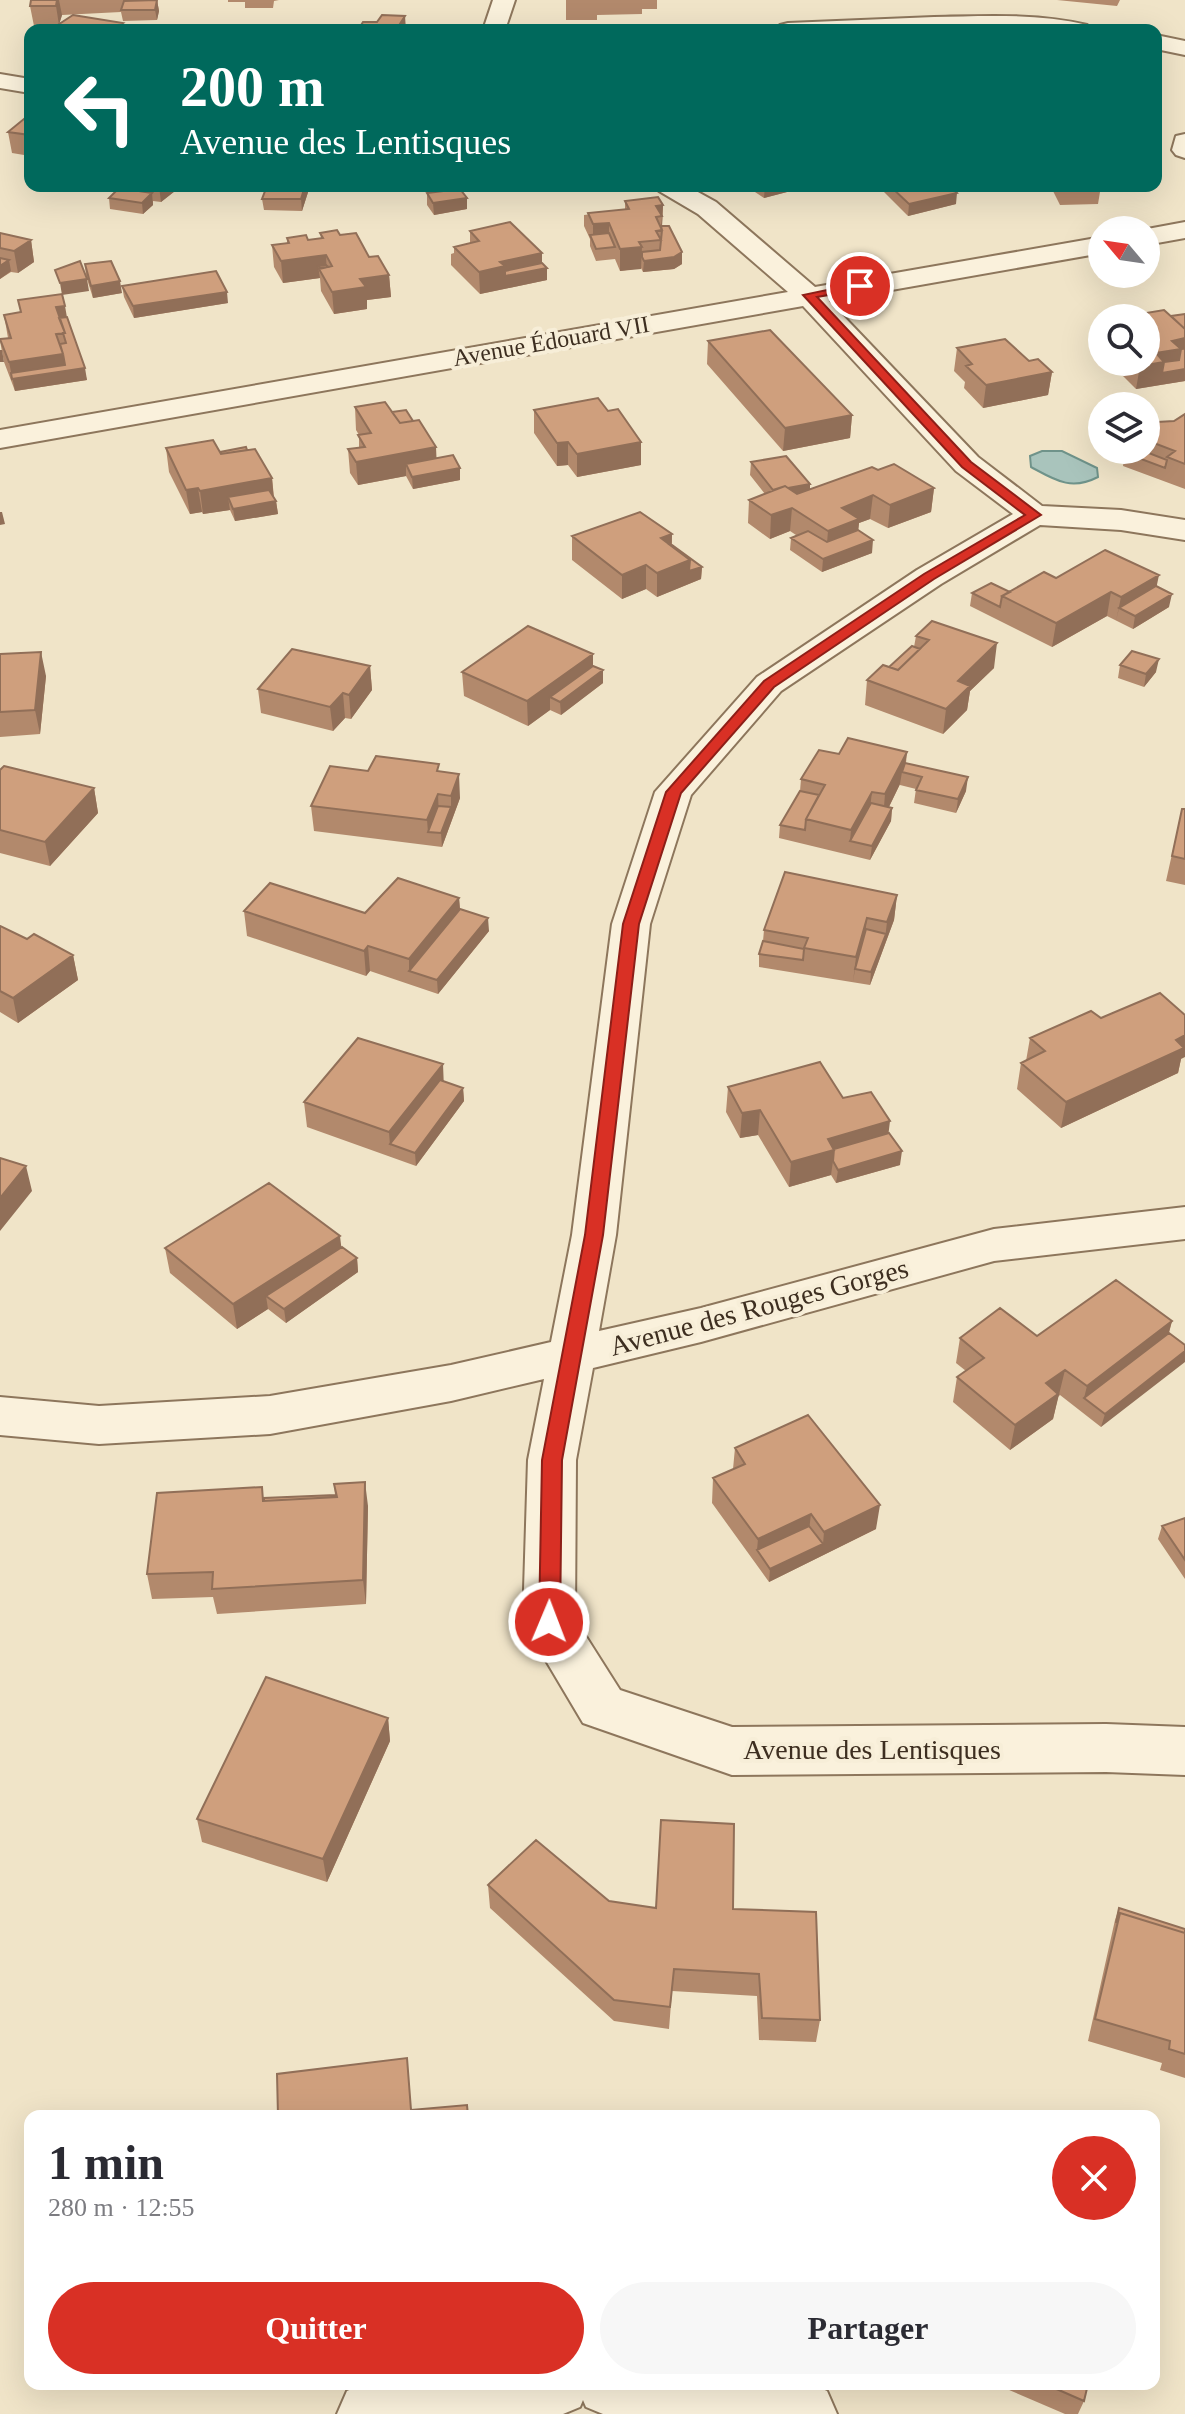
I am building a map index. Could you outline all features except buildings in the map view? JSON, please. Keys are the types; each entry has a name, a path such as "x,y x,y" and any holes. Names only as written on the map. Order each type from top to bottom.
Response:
{"street":[{"path":"496,24 504,0"},
{"path":"952,24 1037,24"},
{"path":"1162,43 1185,48"},
{"path":"0,81 24,85"},
{"path":"1185,141 1185,150"},
{"path":"679,192 707,208 808,295 967,464 1034,515 1121,520 1185,530"},
{"path":"1160,234 1185,230"},
{"name":"Avenue Édouard VII","path":"0,439 1088,247"},
{"name":"Avenue des Lentisques","path":"1034,515 929,577 769,684 673,792 631,924 594,1235 552,1460 549,1622 602,1707 732,1751 1106,1748 1185,1751"},
{"name":"Avenue des Rouges Gorges","path":"0,1416 99,1425 270,1415 451,1383 701,1325 994,1245 1185,1223"},
{"path":"370,2414 520,2390"},
{"path":"648,2390 804,2414"}],"water":[{"path":"1042,451 1062,451 1097,468 1098,477 1080,483 1063,482 1031,467 1030,456"}],"route":[{"path":"549,1622 552,1460 594,1235 631,924 673,792 769,684 929,577 1034,515 967,464 808,295 860,286"}]}
